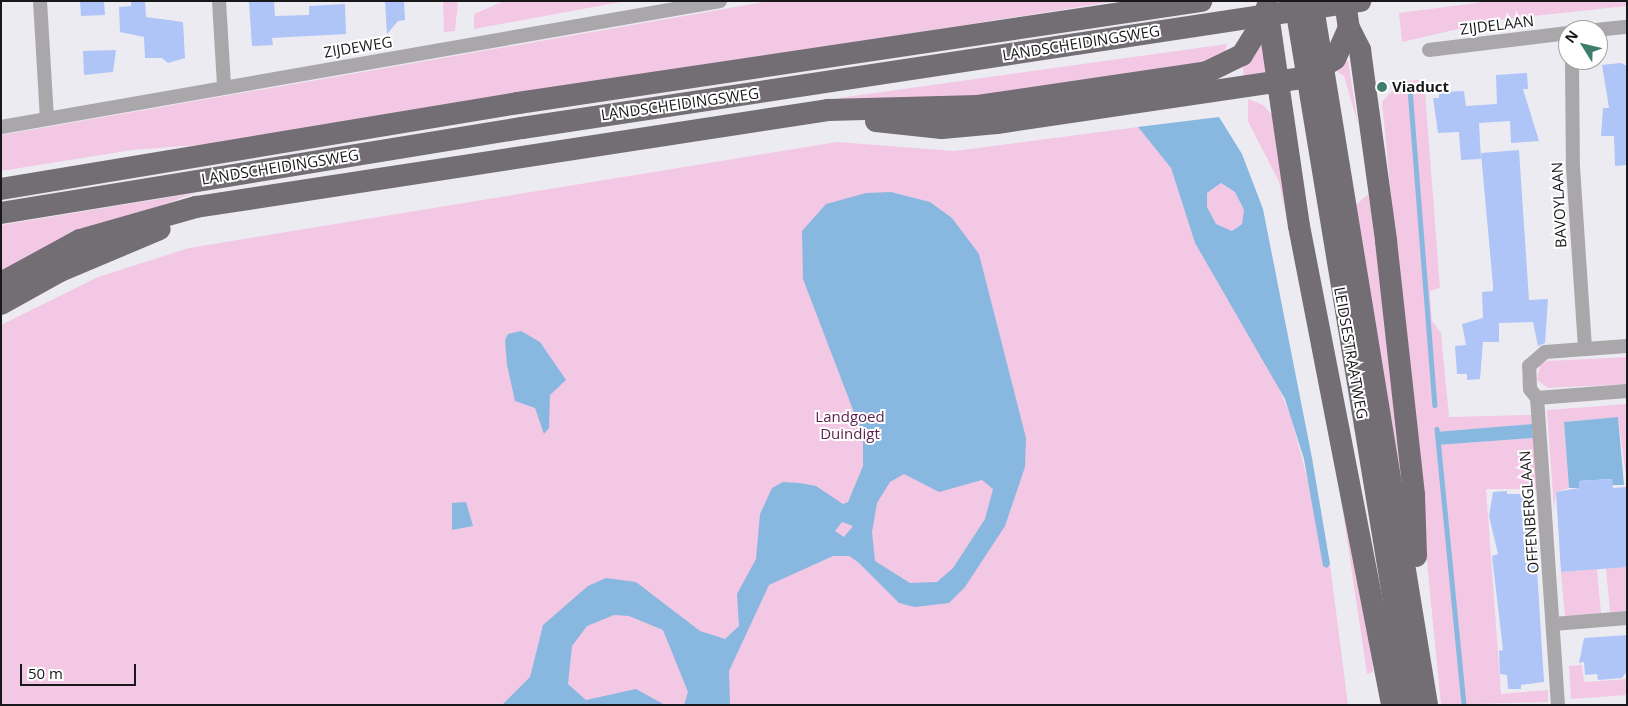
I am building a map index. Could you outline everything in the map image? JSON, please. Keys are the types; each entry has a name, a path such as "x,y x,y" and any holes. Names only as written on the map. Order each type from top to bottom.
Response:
{"main road":[{"name":"LANDSCHEIDINGSWEG","path":"1,189 518,103 1201,1"},
{"name":"LEIDSESTRAATWEG","path":"1295,1 1362,365 1419,645 1427,705"},
{"name":"LEIDSESTRAATWEG","path":"1312,1 1411,705"},
{"path":"1345,1 1349,28 1360,50 1414,495 1419,645"},
{"name":"LANDSCHEIDINGSWEG","path":"1,213 522,128 1360,1"},
{"path":"1267,7 1285,81 1285,126 1300,236 1392,705"},
{"path":"1,284 66,246 116,227 190,208 247,202 783,118 858,108 978,106 1207,72 1242,55 1267,7"},
{"path":"783,118 969,126 1285,81 1317,73 1335,58 1349,28"},
{"path":"1,304 124,242 247,202"}],"street":[{"path":"40,1 47,119"},
{"path":"219,1 224,85"},
{"name":"ZIJDEWEG","path":"1,127 224,85 720,1"},
{"path":"1608,29 1627,27"},
{"name":"ZIJDELAAN","path":"1429,50 1558,34"},
{"name":"BAVOYLAAN","path":"1572,70 1573,166 1584,348"},
{"name":"OFFENBERGLAAN","path":"1558,705 1537,398 1528,376 1536,356 1584,348 1627,346"},
{"path":"1537,398 1627,391"},
{"path":"1553,624 1627,618"}],"green space":[{"path":"443,1 458,1 455,31 444,32"},
{"path":"504,1 626,1 474,29 474,14"},
{"path":"770,1 1117,1 210,144 132,150 1,171 1,135"},
{"path":"1491,1 1627,1 1627,6 1497,20 1402,42 1399,13"},
{"path":"1260,35 1270,72 1244,76 1242,64"},
{"path":"1227,44 1223,59 991,96 839,101 839,98"},
{"path":"1348,60 1358,124 1344,76 1335,70"},
{"path":"1424,79 1440,288 1430,291 1432,321 1441,333 1449,417 1531,415 1532,424 1436,432 1437,445 1533,438 1537,489 1486,489 1501,694 1548,690 1548,702 1441,705 1382,102 1401,82"},
{"path":"1248,99 1263,105 1276,119 1372,650 1373,672 1367,674 1336,465 1279,182 1248,121"},
{"name":"Landgoed Duindigt","path":"1138,127 1171,168 1195,243 1277,383 1291,417 1330,564 1348,705 1,705 1,325 98,277 189,248 837,142 954,151"},
{"path":"1221,183 1235,192 1244,210 1242,224 1232,231 1216,224 1207,207 1207,193"},
{"path":"195,193 76,237 1,274 1,225"},
{"path":"1368,194 1391,320 1402,498 1356,205"},
{"path":"1627,357 1627,384 1548,388 1537,380 1540,365 1547,361"},
{"path":"1627,404 1627,484 1618,417 1564,422 1569,488 1556,492 1554,509 1547,410"},
{"path":"1627,567 1627,611 1610,612 1606,568"},
{"path":"1597,569 1601,613 1565,617 1561,572"},
{"path":"1582,665 1584,682 1627,679 1627,695 1571,699 1569,666"}],"water":[{"path":"1219,117 1242,154 1263,209 1312,458 1330,564 1327,568 1323,566 1304,459 1285,399 1195,243 1171,168 1138,127","holes":["1221,183 1235,192 1244,210 1242,224 1232,231 1216,224 1207,207 1207,193"]},
{"path":"891,192 930,202 952,218 979,254 1026,438 1025,467 1005,526 965,587 949,603 915,607 899,603 858,562 849,556 833,556 769,585 729,671 730,705 684,705 688,692 663,630 629,616 614,615 587,626 572,646 568,684 586,700 636,689 665,705 502,705 530,677 543,625 588,586 606,578 636,582 700,631 725,639 739,626 737,594 756,559 760,514 772,488 783,482 800,483 816,486 843,504 848,502 863,466 863,436 803,279 802,231 826,204 866,193","holes":["904,474 939,492 982,480 993,489 985,519 953,568 937,582 910,583 875,561 872,532 877,503 890,482","842,522 853,526 844,537 835,531"]},
{"path":"521,331 540,342 566,380 550,395 549,428 544,434 535,408 515,401 507,365 505,340 508,334"},
{"path":"1618,417 1624,485 1612,485 1612,479 1579,481 1579,488 1569,488 1564,422"},
{"path":"1532,424 1533,438 1437,445 1435,432"},
{"path":"466,502 473,526 452,530 452,503"}],"building":[{"path":"80,1 104,1 105,15 81,16"},
{"path":"131,1 145,1 146,17 183,22 185,58 168,63 162,58 145,58 144,37 120,32 119,7 131,6"},
{"path":"274,1 275,16 309,15 309,6 345,4 346,34 272,38 273,45 252,46 249,2"},
{"path":"385,1 404,1 405,20 398,21 387,34"},
{"path":"116,50 113,72 84,75 83,51"},
{"path":"1621,63 1627,66 1627,165 1615,166 1614,136 1601,136 1603,108 1609,108 1603,70 1608,70 1608,64"},
{"path":"1527,73 1528,89 1523,89 1539,141 1511,143 1510,121 1479,123 1481,159 1461,160 1459,132 1438,133 1433,98 1439,98 1439,92 1464,91 1466,106 1497,104 1496,75"},
{"path":"1519,150 1529,300 1548,299 1545,343 1538,346 1533,322 1499,323 1499,342 1483,342 1480,379 1467,380 1467,374 1457,374 1455,346 1466,345 1462,324 1483,318 1482,292 1493,291 1481,153"},
{"path":"1612,479 1613,488 1627,487 1627,567 1561,572 1556,492 1579,488 1579,481"},
{"path":"1507,491 1507,494 1530,494 1537,569 1544,682 1521,685 1521,689 1508,689 1507,675 1500,674 1499,651 1503,650 1492,556 1498,554 1489,516 1493,492"},
{"path":"1627,635 1627,671 1622,678 1598,680 1597,674 1585,675 1584,662 1579,663 1584,638"}],"waterway":[{"path":"1410,89 1435,405"},
{"path":"1437,429 1464,705"}],"place":[{"name":"Viaduct","path":"1382,87"}]}
